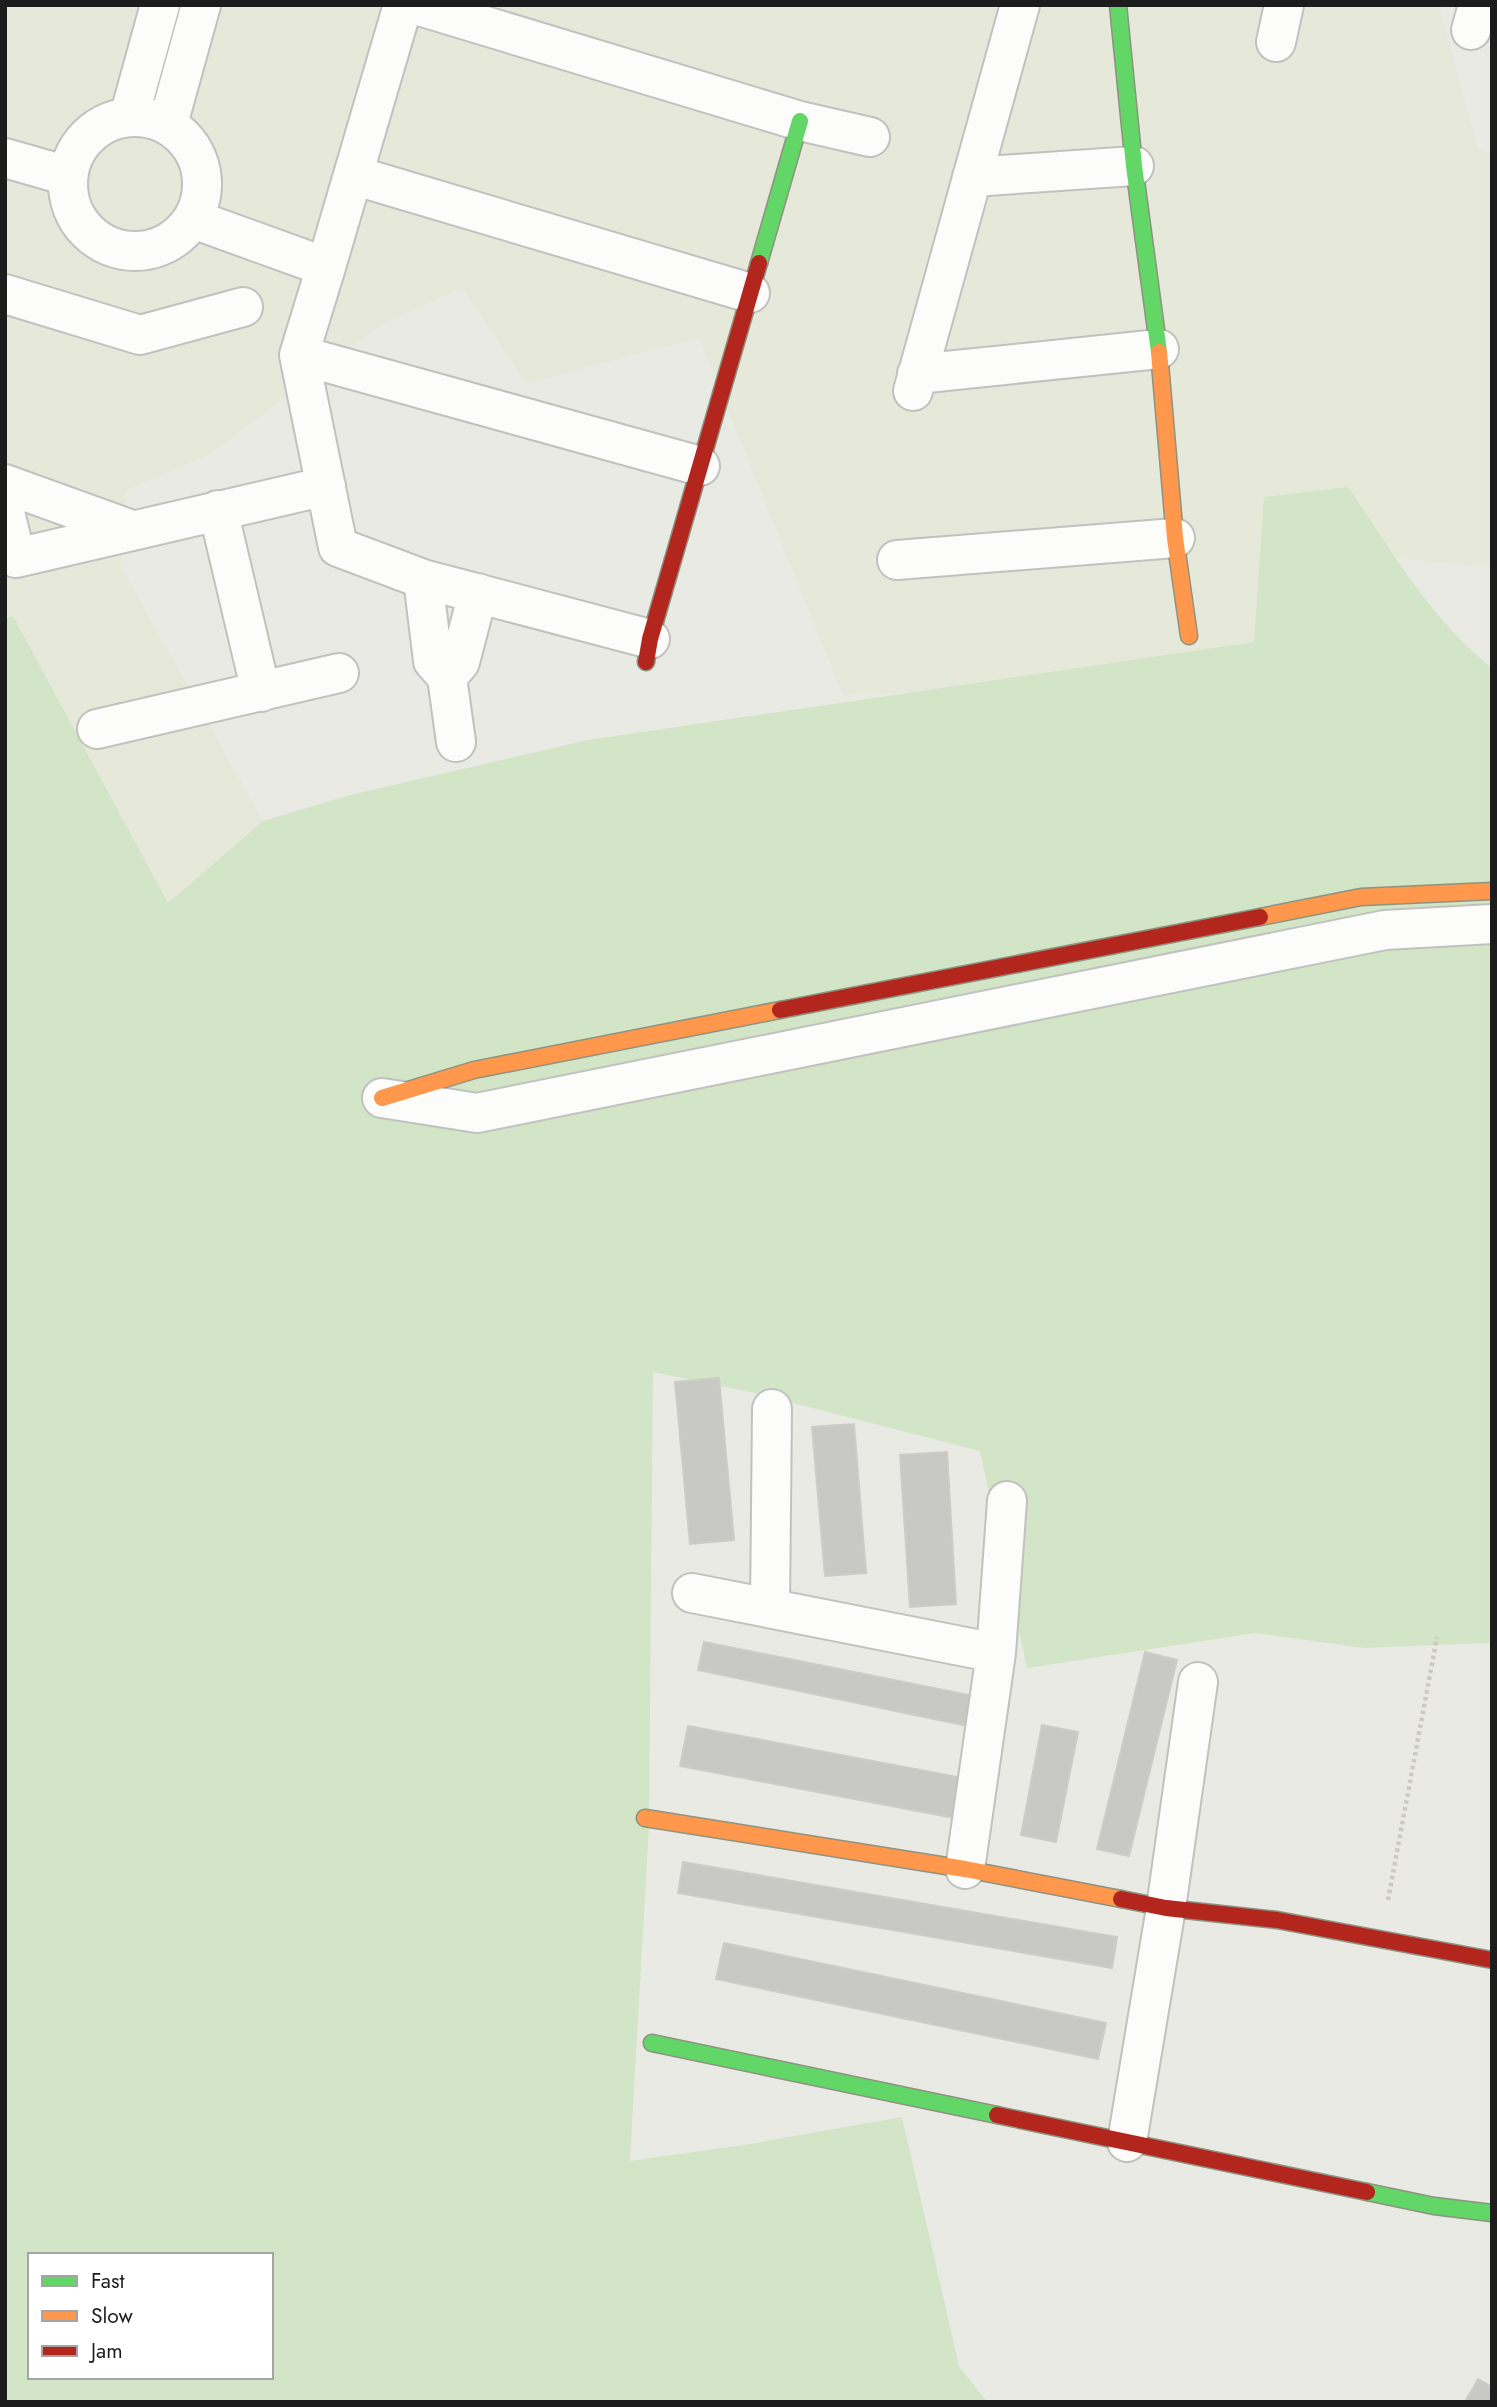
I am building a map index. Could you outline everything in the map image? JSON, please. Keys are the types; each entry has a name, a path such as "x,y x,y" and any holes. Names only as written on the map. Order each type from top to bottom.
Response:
{"street":[{"path":"129,117 160,5"},
{"path":"168,124 201,5"},
{"path":"403,5 299,355 338,547 423,579 478,593 648,651 800,121"},
{"path":"416,5 800,121 870,137"},
{"path":"1020,5 915,382 1159,349"},
{"path":"1118,5 1134,166 1159,349 1175,538 1189,636"},
{"path":"129,117 168,124 189,142 201,166 202,194 193,219 172,242 143,252 113,249 87,233 70,206 68,176 78,148 100,126 129,117"},
{"path":"5,158 68,176"},
{"path":"972,177 1134,166"},
{"path":"353,175 750,293"},
{"path":"193,219 326,267"},
{"path":"5,293 140,335 243,307"},
{"path":"299,355 700,466"},
{"path":"5,484 132,530"},
{"path":"5,512 16,558 326,486"},
{"path":"218,510 261,692"},
{"path":"897,560 1175,538"},
{"path":"423,579 433,660 447,677 456,742"},
{"path":"447,677 460,662 478,593"},
{"path":"97,729 339,673"},
{"path":"382,1098 474,1070 1361,897 1492,891"},
{"path":"382,1098 477,1113 1385,930 1492,924"},
{"path":"770,1608 772,1409"},
{"path":"965,1869 996,1653 1007,1501"},
{"path":"692,1592 996,1653"},
{"path":"1127,2142 1166,1908 1198,1682"},
{"path":"645,1818 965,1869 1166,1908 1277,1920 1492,1960"},
{"path":"652,2043 1434,2206 1492,2213"}],"path":[{"path":"1381,1939 1437,1637"}],"shaded area":[{"path":"5,5 1439,5 1478,149 1492,153 1492,568 1286,547 1298,672 843,696 699,338 526,384 462,288 382,324 212,453 125,491 121,566 263,821 168,903 14,617 5,619"}],"green space":[{"path":"1348,487 1431,606 1470,649 1492,668 1492,1640 1488,1643 1364,1648 1255,1633 1027,1668 980,1451 750,1392 653,1372 649,1826 630,2161 750,2144 902,2117 959,2366 987,2402 5,2402 5,619 13,616 168,903 263,821 350,795 588,740 1254,642 1264,497"}],"building":[{"path":"719,1378 734,1540 690,1544 675,1382"},
{"path":"854,1424 866,1573 825,1576 812,1427"},
{"path":"947,1452 956,1604 910,1607 900,1455"},
{"path":"704,1642 974,1696 968,1726 698,1670"},
{"path":"1145,1652 1177,1660 1129,1856 1097,1849"},
{"path":"1042,1725 1078,1732 1056,1842 1021,1835"},
{"path":"688,1726 968,1779 960,1819 680,1766"},
{"path":"683,1862 1117,1937 1112,1968 678,1893"},
{"path":"724,1943 1106,2023 1098,2059 716,1979"},
{"path":"1478,2379 1492,2387 1492,2402 1465,2402"}],"traffic: fast":[{"path":"1118,5 1134,166 1159,352"},
{"path":"759,263 800,121"},
{"path":"652,2043 997,2115"},
{"path":"1367,2192 1434,2206 1492,2213"}],"traffic: slow":[{"path":"1159,352 1175,538 1189,636"},
{"path":"1260,917 1361,897 1492,891"},
{"path":"382,1098 474,1070 780,1010"},
{"path":"645,1818 965,1869 1121,1899"}],"traffic: jam":[{"path":"646,662 650,639 759,263"},
{"path":"780,1010 1260,917"},
{"path":"1121,1899 1166,1908 1277,1920 1492,1960"},
{"path":"997,2115 1367,2192"}]}
